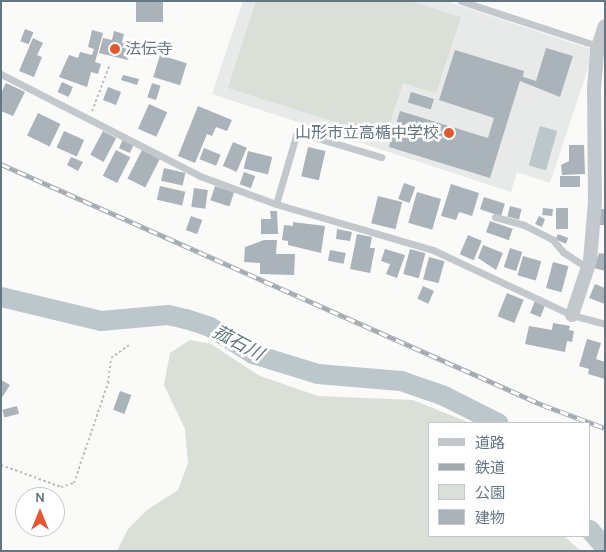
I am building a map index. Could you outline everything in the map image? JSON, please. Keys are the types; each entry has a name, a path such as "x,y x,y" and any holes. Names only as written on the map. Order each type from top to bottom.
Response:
{"street":[{"path":"572,315 588,268 595,202 600,113 600,50 605,26"}],"lane":[{"path":"461,1 600,50"},
{"path":"1,74 200,176 276,204 433,250 572,315 605,324"},
{"path":"276,204 297,132 381,156"},
{"path":"495,217 524,225 553,240 563,252 588,268"}],"path":[{"path":"89,118 110,64"},
{"path":"1,465 61,487 74,483 108,383 111,358 129,345"}],"shaded area":[{"name":"山形市立高楯中学校","path":"243,1 446,1 594,50 550,183 517,172 511,192 212,94"},
{"path":"540,126 557,131 546,170 529,165"}],"green space":[{"path":"256,1 410,1 461,17 436,93 403,83 385,138 228,88"},
{"path":"190,340 211,344 260,376 318,396 413,400 468,422 428,422 428,537 565,537 581,551 117,551 128,529 147,510 178,490 188,463 185,429 164,385 170,353"}],"building":[{"path":"136,1 163,1 163,22 136,22"},
{"path":"25,29 33,32 29,44 20,41"},
{"path":"92,30 103,33 95,62 101,64 98,74 91,72 87,87 59,77 69,55 78,58 80,52 92,55 94,49 88,47"},
{"path":"114,31 124,34 122,42 131,45 128,60 99,53 103,38 112,40"},
{"path":"33,38 43,43 37,55 42,57 34,77 19,71"},
{"path":"546,48 573,56 560,97 520,81 490,178 389,147 400,111 488,138 494,118 439,100 455,50 524,71 523,77 536,81"},
{"path":"160,55 187,63 180,85 153,77"},
{"path":"123,75 139,79 137,85 121,80"},
{"path":"62,82 73,87 68,97 58,92"},
{"path":"6,83 25,92 13,116 1,111 1,93"},
{"path":"152,83 161,86 156,100 147,97"},
{"path":"108,87 121,92 116,105 103,100"},
{"path":"411,92 434,99 431,110 408,103"},
{"path":"149,104 167,112 156,137 138,129"},
{"path":"198,106 232,120 227,131 216,127 212,136 207,134 195,163 178,156"},
{"path":"38,113 60,124 50,146 27,135"},
{"path":"64,131 84,140 77,156 57,147"},
{"path":"103,131 116,138 104,162 90,155"},
{"path":"123,139 134,144 130,153 119,148"},
{"path":"233,142 247,148 237,172 223,166"},
{"path":"569,145 584,145 585,174 562,175 561,165 569,161"},
{"path":"308,147 326,151 319,180 301,176"},
{"path":"204,148 221,155 216,166 200,159"},
{"path":"116,150 130,157 117,183 103,176"},
{"path":"142,150 160,159 145,188 127,179"},
{"path":"248,151 272,157 268,175 244,168"},
{"path":"71,157 83,162 78,171 67,165"},
{"path":"164,168 185,173 183,186 161,181"},
{"path":"244,172 255,176 251,188 240,184"},
{"path":"560,176 580,176 580,187 560,187"},
{"path":"404,183 415,187 409,203 398,199"},
{"path":"451,184 479,193 472,216 459,212 456,220 441,216"},
{"path":"160,186 185,192 182,205 157,200"},
{"path":"215,186 234,192 229,206 210,200"},
{"path":"194,188 208,190 205,209 191,207"},
{"path":"417,192 441,199 432,230 408,223"},
{"path":"378,196 402,202 395,229 371,223"},
{"path":"484,197 505,204 501,216 480,209"},
{"path":"510,206 522,209 519,220 507,217"},
{"path":"543,208 553,209 552,216 542,215"},
{"path":"556,208 568,208 568,229 556,229"},
{"path":"600,209 605,209 605,225 600,225"},
{"path":"270,211 277,211 278,234 261,234 261,219 271,219"},
{"path":"191,216 202,220 197,234 186,230"},
{"path":"539,216 545,219 542,227 535,224"},
{"path":"490,221 513,229 509,240 486,232"},
{"path":"293,222 325,226 321,253 288,245 288,241 282,240 284,225 293,226"},
{"path":"337,229 352,232 350,241 336,239"},
{"path":"357,234 372,237 370,248 375,248 370,273 350,269"},
{"path":"558,234 568,238 566,244 556,240"},
{"path":"468,235 482,241 474,260 460,254"},
{"path":"264,240 277,240 276,254 295,254 294,275 260,274 260,263 244,262 245,247"},
{"path":"483,245 503,253 496,270 478,258"},
{"path":"510,248 522,252 516,271 504,267"},
{"path":"385,249 405,255 397,278 386,274 390,264 381,261"},
{"path":"410,249 425,253 419,278 403,274"},
{"path":"330,250 346,253 344,264 328,261"},
{"path":"599,253 605,254 605,271 594,268"},
{"path":"523,256 541,261 536,280 517,275"},
{"path":"429,257 444,261 439,283 423,279"},
{"path":"553,262 568,266 561,292 546,288"},
{"path":"595,284 605,288 605,304 589,298"},
{"path":"423,286 434,291 428,304 417,299"},
{"path":"507,293 524,300 514,323 498,316"},
{"path":"535,301 545,305 540,317 530,313"},
{"path":"553,323 570,326 569,330 574,331 572,342 567,341 565,352 525,344 529,326 552,330"},
{"path":"587,339 601,343 596,359 605,362 605,379 588,374 589,369 579,366"},
{"path":"1,380 10,385 1,399"},
{"path":"120,391 131,395 124,414 113,410"},
{"path":"17,406 19,414 4,417 2,410"}],"waterway":[{"name":"菰石川","path":"1,297 101,321 168,315 186,319 210,327 253,354 318,374 401,381 442,395 496,422"},
{"name":"菰石川","path":"591,531 605,547"}],"railway":[{"path":"1,164 543,405 589,422"},
{"path":"591,423 605,428"}],"place":[{"name":"法伝寺","path":"115,49"},
{"name":"山形市立高楯中学校","path":"449,133"}]}
